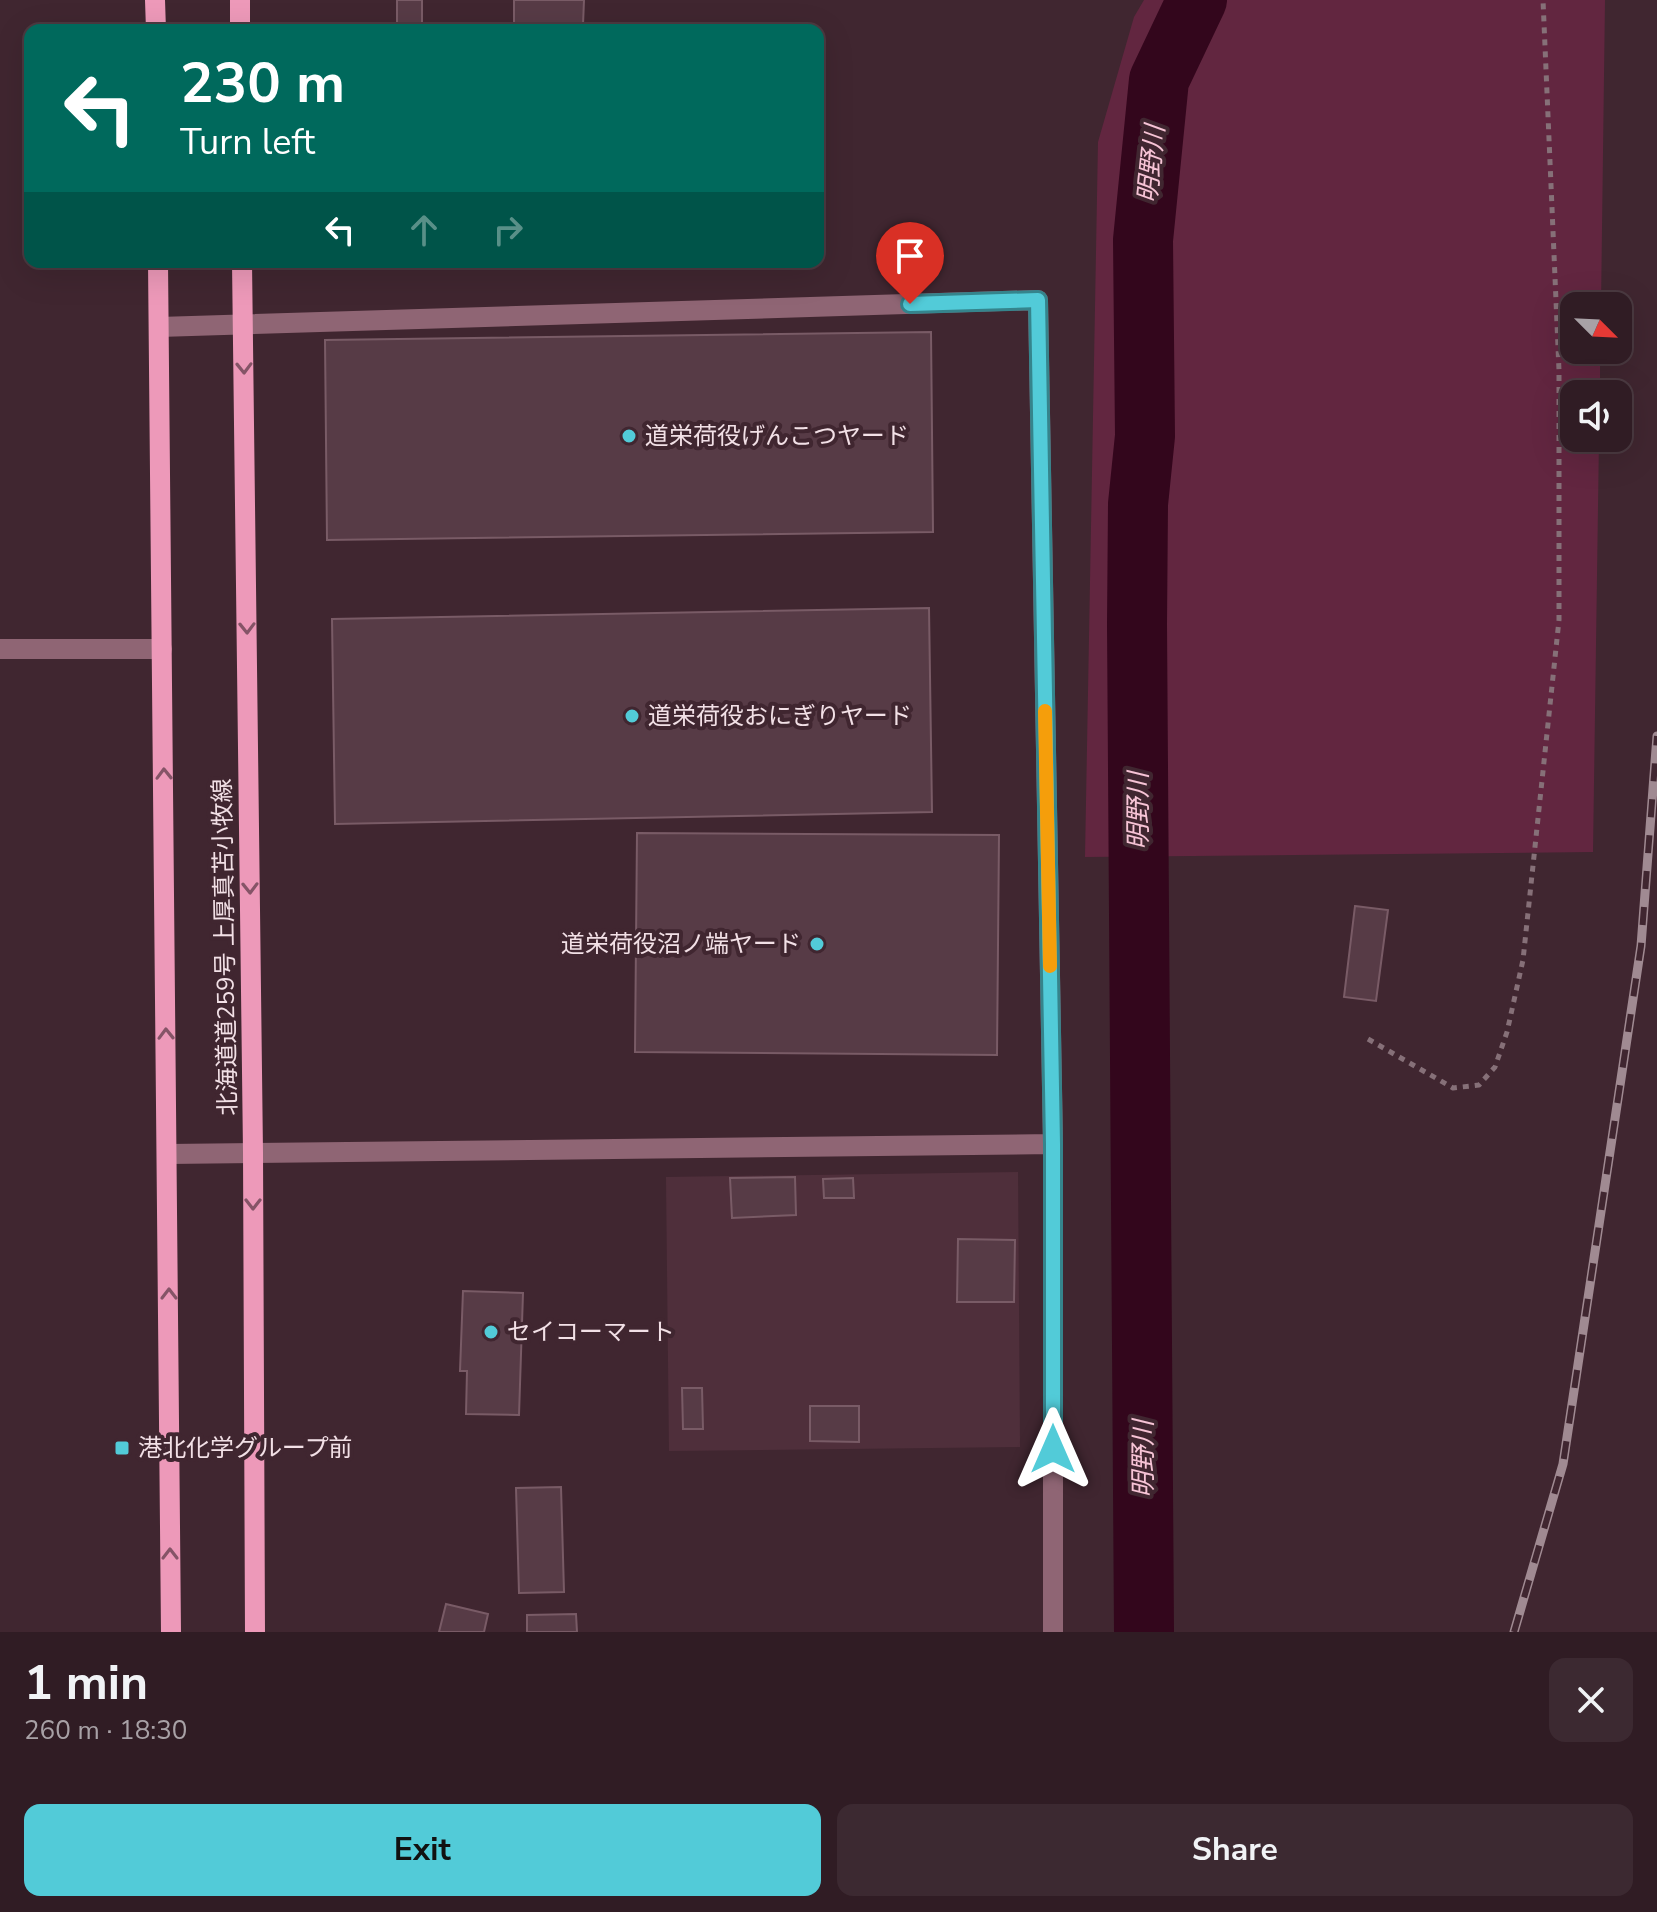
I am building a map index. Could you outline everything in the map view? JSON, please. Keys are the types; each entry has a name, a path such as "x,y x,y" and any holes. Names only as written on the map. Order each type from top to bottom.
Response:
{"main road":[{"path":"155,0 156,24"},
{"path":"240,0 240,24"},
{"path":"158,268 171,1632"},
{"name":"北海道道259号 上厚真苫小牧線","path":"242,268 253,1152 255,1632"}],"street":[{"path":"159,327 1038,300 1053,1144 1053,1632"},
{"path":"0,649 162,649"},
{"path":"168,1154 1053,1144"}],"path":[{"path":"1368,1039 1453,1088 1479,1085 1495,1067 1507,1032 1523,960 1559,620 1559,370 1543,0"}],"shaded area":[{"path":"1144,0 1605,0 1601,292 1560,292 1560,364 1600,364 1600,380 1560,380 1560,452 1599,452 1593,852 1085,857 1098,142 1134,17"},
{"path":"1018,1172 1020,1447 669,1451 666,1177"}],"building":[{"path":"397,0 422,0 422,24 397,24"},
{"path":"514,0 584,0 583,24 514,24"},
{"name":"道栄荷役げんこつヤード","path":"931,332 933,532 327,540 325,340"},
{"name":"道栄荷役おにぎりヤード","path":"929,608 932,812 335,824 332,619"},
{"name":"道栄荷役沼ノ端ヤード","path":"637,833 999,835 997,1055 635,1052"},
{"path":"1355,906 1388,910 1376,1001 1344,997"},
{"path":"795,1177 796,1215 732,1218 730,1178"},
{"path":"853,1178 854,1198 824,1198 823,1179"},
{"path":"958,1239 1015,1240 1014,1302 957,1302"},
{"name":"セイコーマート","path":"463,1291 523,1293 519,1415 466,1414 467,1371 460,1371"},
{"path":"682,1388 702,1388 703,1429 683,1429"},
{"path":"810,1406 859,1406 859,1442 810,1441"},
{"path":"561,1487 564,1592 519,1593 516,1488"},
{"path":"446,1604 488,1614 484,1632 439,1632"},
{"path":"576,1614 577,1632 527,1632 527,1615"}],"waterway":[{"name":"明野川","path":"1144,1632 1137,624 1138,504 1145,436 1143,240 1159,80 1197,0"}],"railway":[{"path":"1514,1632 1563,1464 1641,946 1657,736"}],"slow traffic":[{"path":"1045,711 1050,966"}],"place":[{"name":"道栄荷役げんこつヤード","path":"629,436"},
{"name":"道栄荷役おにぎりヤード","path":"632,716"},
{"name":"道栄荷役沼ノ端ヤード","path":"817,944"},
{"name":"セイコーマート","path":"491,1332"},
{"name":"港北化学グループ前","path":"122,1448"}],"route":[{"path":"910,304 1038,300 1053,1144 1053,1449"}]}
